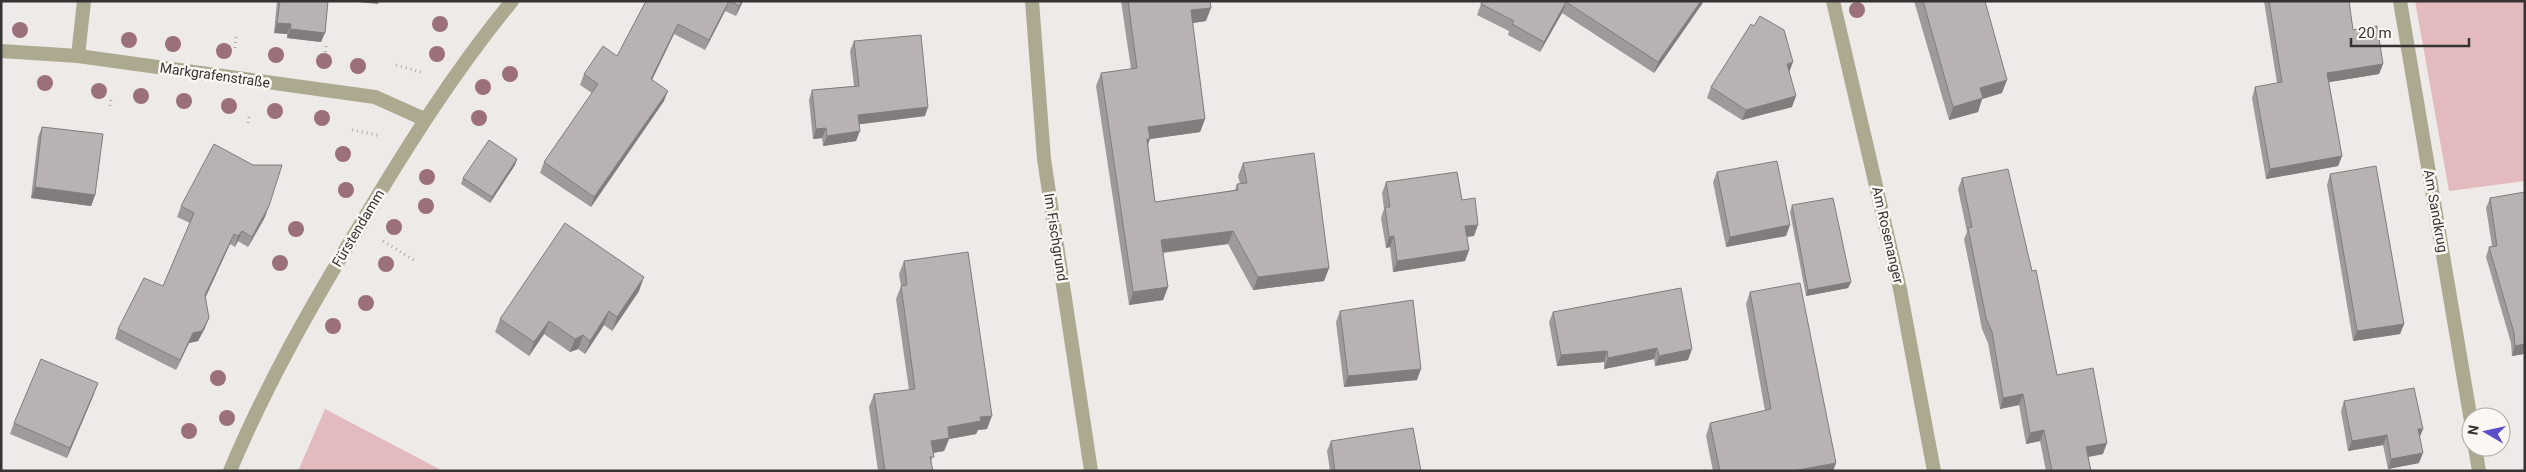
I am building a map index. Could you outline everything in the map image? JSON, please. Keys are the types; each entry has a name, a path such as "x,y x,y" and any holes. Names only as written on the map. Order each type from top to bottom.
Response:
{"street":[{"path":"78,56 84,1"},
{"name":"Fürstendamm","path":"230,471 279,366 325,283 424,119 446,86 512,1"},
{"name":"Im Fischgrund","path":"1032,1 1044,159 1092,471"},
{"name":"Am Rosenanger","path":"1833,1 1900,289 1934,471"},
{"name":"Am Sandkrug","path":"2400,1 2469,407"},
{"name":"Markgrafenstraße","path":"1,51 78,56 375,97 424,119"},
{"path":"2477,457 2479,471"}],"path":[{"path":"235,48 236,34"},
{"path":"325,57 326,45"},
{"path":"396,65 425,73"},
{"path":"110,106 111,100"},
{"path":"248,123 249,117"},
{"path":"352,130 376,136"},
{"path":"409,257 417,262"}],"shaded area":[{"path":"2415,1 2525,1 2525,181 2449,191"},
{"path":"325,409 443,471 298,471"}],"building":[{"path":"280,1 328,1 325,33 290,29 291,24 277,23"},
{"path":"646,1 729,1 709,40 678,24 651,79 668,91 594,197 544,162 598,84 584,74 603,46 617,56"},
{"path":"730,1 742,1 739,6"},
{"path":"1128,1 1210,1 1211,8 1191,10 1205,119 1148,127 1150,139 1147,139 1155,202 1238,190 1237,184 1247,183 1243,163 1314,153 1329,268 1258,277 1233,231 1161,240 1168,287 1133,292 1101,73 1137,68"},
{"path":"1482,1 1701,1 1658,62 1566,2 1544,42 1512,24 1514,21 1481,4"},
{"path":"1923,1 1985,1 2007,80 1980,88 1983,98 1953,107"},
{"path":"2269,1 2349,1 2353,30 2377,26 2383,64 2327,73 2342,156 2270,169 2255,87 2282,82"},
{"path":"1760,16 1784,30 1793,62 1787,64 1796,96 1746,110 1711,87 1751,24 1754,26"},
{"path":"921,35 928,107 858,115 860,131 827,136 826,128 816,129 812,90 859,86 854,41"},
{"path":"42,127 103,134 95,195 35,187"},
{"path":"489,140 517,159 492,197 463,178"},
{"path":"214,144 253,165 282,165 269,206 252,237 242,231 238,236 234,234 205,295 209,318 202,331 193,333 180,360 118,329 144,278 163,286 194,213 181,206"},
{"path":"1777,161 1790,225 1730,237 1717,172"},
{"path":"2376,166 2404,324 2357,331 2330,174"},
{"path":"2008,169 2032,271 2036,270 2057,375 2093,368 2107,443 2086,447 2091,471 2052,471 2044,430 2030,433 2023,394 2003,398 1992,332 1986,318 1968,228 1972,227 1962,178"},
{"path":"1457,172 1462,200 1475,198 1478,225 1465,226 1469,250 1397,261 1394,236 1389,237 1385,207 1390,207 1386,182"},
{"path":"2525,192 2525,344 2515,346 2514,333 2489,247 2497,246 2490,198"},
{"path":"1833,198 1851,282 1808,290 1792,205"},
{"path":"565,223 644,277 617,317 609,311 590,341 583,335 575,339 549,321 534,342 500,319"},
{"path":"968,252 992,416 980,417 981,421 948,427 949,438 931,441 934,457 930,457 933,471 885,471 874,394 915,389 901,286 907,285 904,261"},
{"path":"1800,283 1836,463 1793,471 1720,471 1710,423 1771,409 1750,292"},
{"path":"1681,288 1692,349 1659,356 1657,348 1608,358 1607,351 1561,355 1553,312"},
{"path":"1413,300 1421,369 1348,376 1340,311"},
{"path":"41,359 98,383 70,448 14,423"},
{"path":"2414,388 2423,429 2418,429 2423,453 2391,459 2387,435 2352,441 2344,401"},
{"path":"1413,428 1421,471 1335,471 1331,441"}]}
